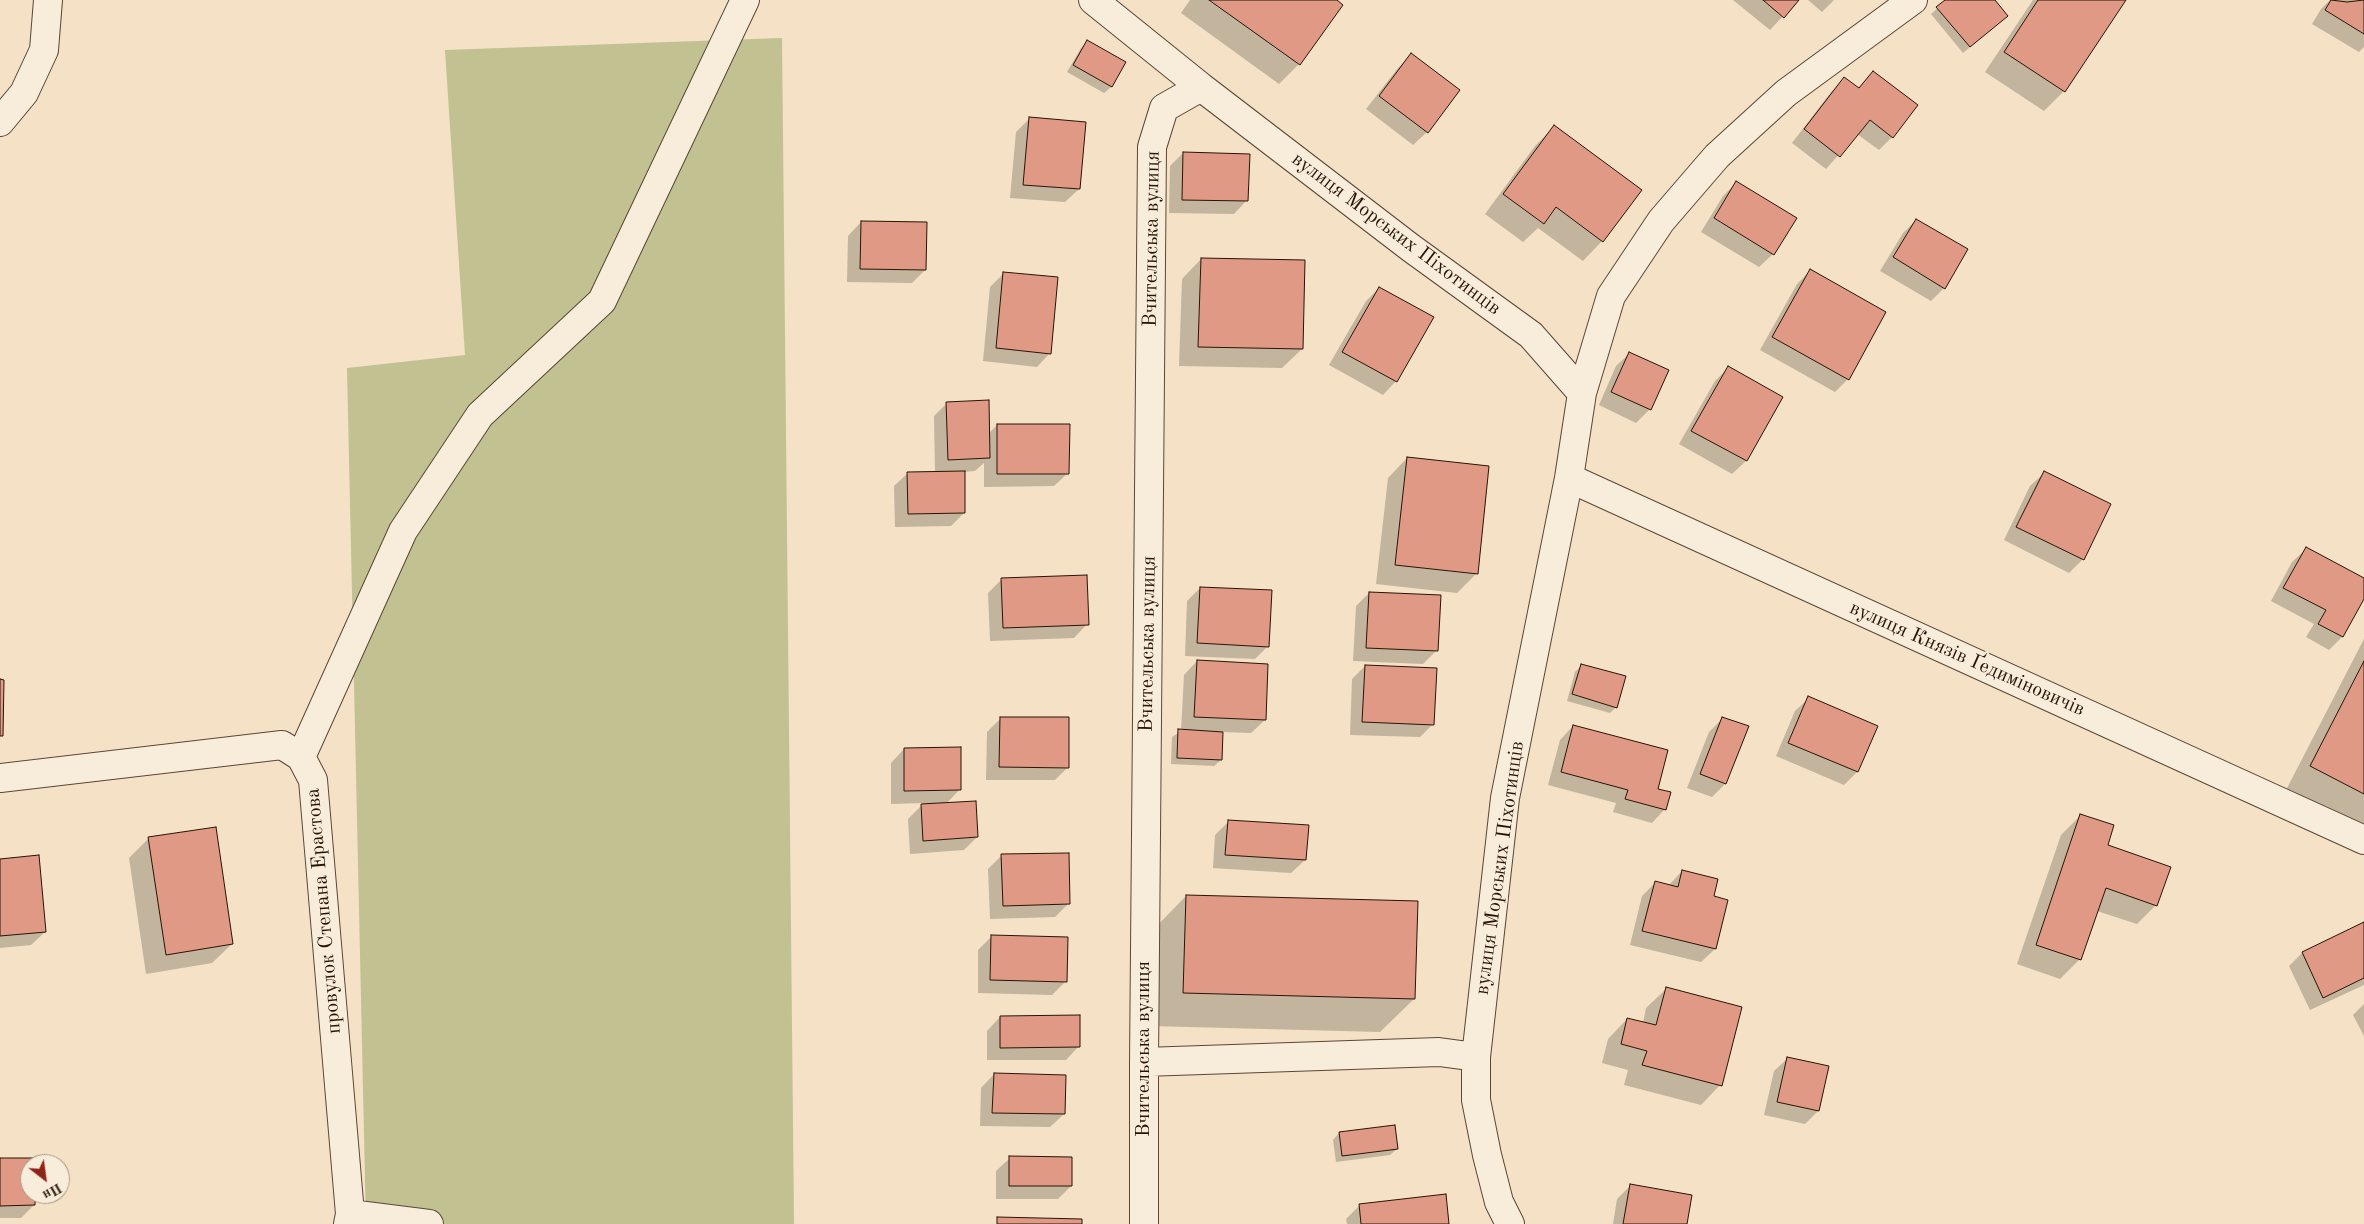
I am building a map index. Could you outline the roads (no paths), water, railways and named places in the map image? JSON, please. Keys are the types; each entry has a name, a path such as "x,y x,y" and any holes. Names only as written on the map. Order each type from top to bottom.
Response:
{"street":[{"path":"0,122 24,93 44,50 48,0"},
{"path":"0,778 282,745 301,757 403,531 480,415 602,301 745,0"},
{"name":"вулиця Морських Піхотинців","path":"1093,0 1201,87 1411,248 1531,335 1582,393"},
{"name":"вулиця Морських Піхотинців","path":"1510,1224 1499,1202 1476,1100 1476,1057 1505,798 1569,478 1582,393 1610,296 1661,221 1717,156 1786,92 1913,0"},
{"name":"Вчительська вулиця","path":"1144,1224 1152,147 1164,108 1201,87"},
{"name":"вулиця Князів Ґедиміновичів","path":"1569,478 2364,840"},
{"name":"провулок Степана Ерастова","path":"301,757 313,780 349,1219"},
{"path":"1144,1062 1439,1052 1476,1057"},
{"path":"349,1219 429,1224"}]}
